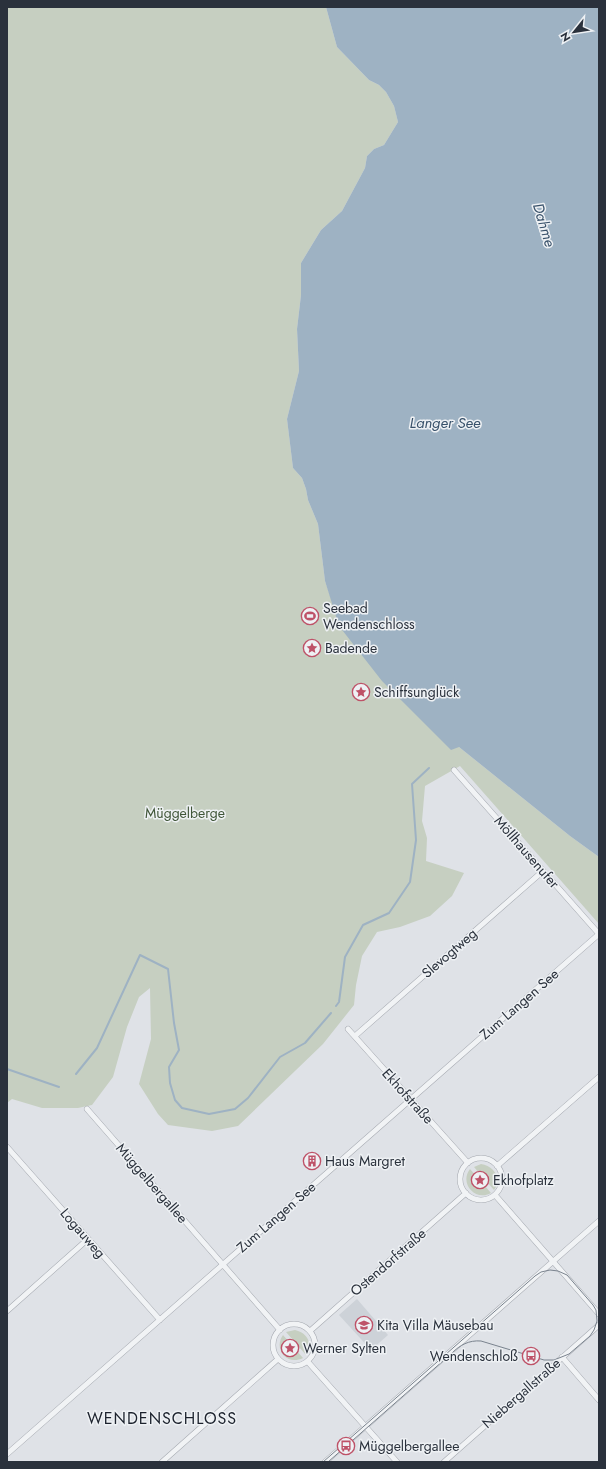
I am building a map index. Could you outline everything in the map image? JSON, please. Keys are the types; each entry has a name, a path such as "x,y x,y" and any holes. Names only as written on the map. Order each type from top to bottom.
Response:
{"street":[{"name":"Möllhausenufer","path":"454,770 599,934"},
{"name":"Slevogtweg","path":"355,1036 543,871"},
{"name":"Zum Langen See","path":"7,1454 599,934"},
{"name":"Ekhofstraße","path":"348,1029 468,1163"},
{"path":"497,1166 599,1077"},
{"name":"Müggelbergallee","path":"87,1109 280,1330"},
{"name":"Logauweg","path":"7,1146 160,1320"},
{"path":"480,1159 487,1159 497,1166 502,1178 502,1184 495,1195 483,1200 477,1200 466,1193 462,1188 461,1174 468,1163 480,1159"},
{"name":"Ostendorfstraße","path":"310,1331 466,1193"},
{"path":"495,1195 599,1314"},
{"path":"325,1462 599,1221"},
{"path":"7,1311 88,1239"},
{"path":"293,1324 302,1326 310,1331 316,1347 312,1358 308,1362 302,1365 289,1366 278,1359 274,1349 274,1344 280,1330 293,1324"},
{"name":"Niebergallstraße","path":"444,1462 599,1325"},
{"path":"562,1357 599,1400"},
{"path":"162,1462 278,1359"},
{"path":"308,1362 397,1462"}],"shaded area":[{"name":"Kita Villa Mäusebau","path":"357,1299 388,1335 371,1350 339,1315"}],"green space":[{"name":"Müggelberge","path":"7,7 326,7 337,47 369,80 379,85 386,92 394,106 398,122 384,145 374,149 367,156 365,168 342,211 321,230 301,263 301,295 297,329 299,371 287,419 293,468 302,478 308,500 318,524 325,581 332,601 459,747 570,836 599,857 599,924 460,766 425,786 422,821 427,838 426,861 464,873 452,896 430,916 400,927 377,932 362,956 356,985 354,1005 323,1044 238,1126 212,1131 168,1125 158,1114 139,1084 151,1039 150,988 139,997 127,1027 113,1077 92,1105 78,1108 42,1108 12,1099 7,1103"},
{"path":"481,1164 490,1167 496,1174 498,1182 494,1190 474,1167"},
{"path":"470,1169 491,1193 479,1195 470,1190 466,1180"},
{"path":"295,1330 306,1336 308,1340 309,1347 306,1355 286,1332"},
{"path":"283,1335 303,1358 292,1360 283,1355 280,1340"}],"water":[{"name":"Langer See","path":"326,7 599,7 599,857 570,836 459,747 451,750 382,681 339,626 325,581 318,524 308,500 302,478 293,468 287,419 299,371 297,329 301,295 301,263 321,230 342,211 365,168 367,156 374,149 384,145 398,122 394,106 386,92 379,85 369,80 337,47"}],"waterway":[{"path":"336,1006 339,1002 345,957 363,925 389,913 410,882 416,840 412,784 429,768"},
{"path":"76,1074 97,1048 140,955 168,969 174,1023 179,1050 169,1067 170,1083 175,1100 182,1108 209,1114 235,1109 248,1098 280,1057 305,1043 331,1013"},
{"path":"7,1069 59,1087"}],"tram line":[{"path":"323,1462 541,1272 550,1270 558,1271 567,1275 596,1310 597,1321 590,1336 569,1354 554,1360 544,1360 481,1341 473,1341 462,1345 328,1462"}],"place":[{"name":"Seebad Wendenschloss","path":"310,616"},
{"name":"Badende","path":"312,648"},
{"name":"Schiffsunglück","path":"361,692"},
{"name":"Haus Margret","path":"312,1161"},
{"name":"Ekhofplatz","path":"480,1180"},
{"name":"Kita Villa Mäusebau","path":"364,1325"},
{"name":"Werner Sylten","path":"290,1348"},
{"name":"Wendenschloß","path":"531,1356"},
{"name":"Müggelbergallee","path":"346,1446"}],"district":[{"name":"WENDENSCHLOSS","path":"162,1418"}],"water label":[{"name":"Dahme","path":"544,225"}]}
